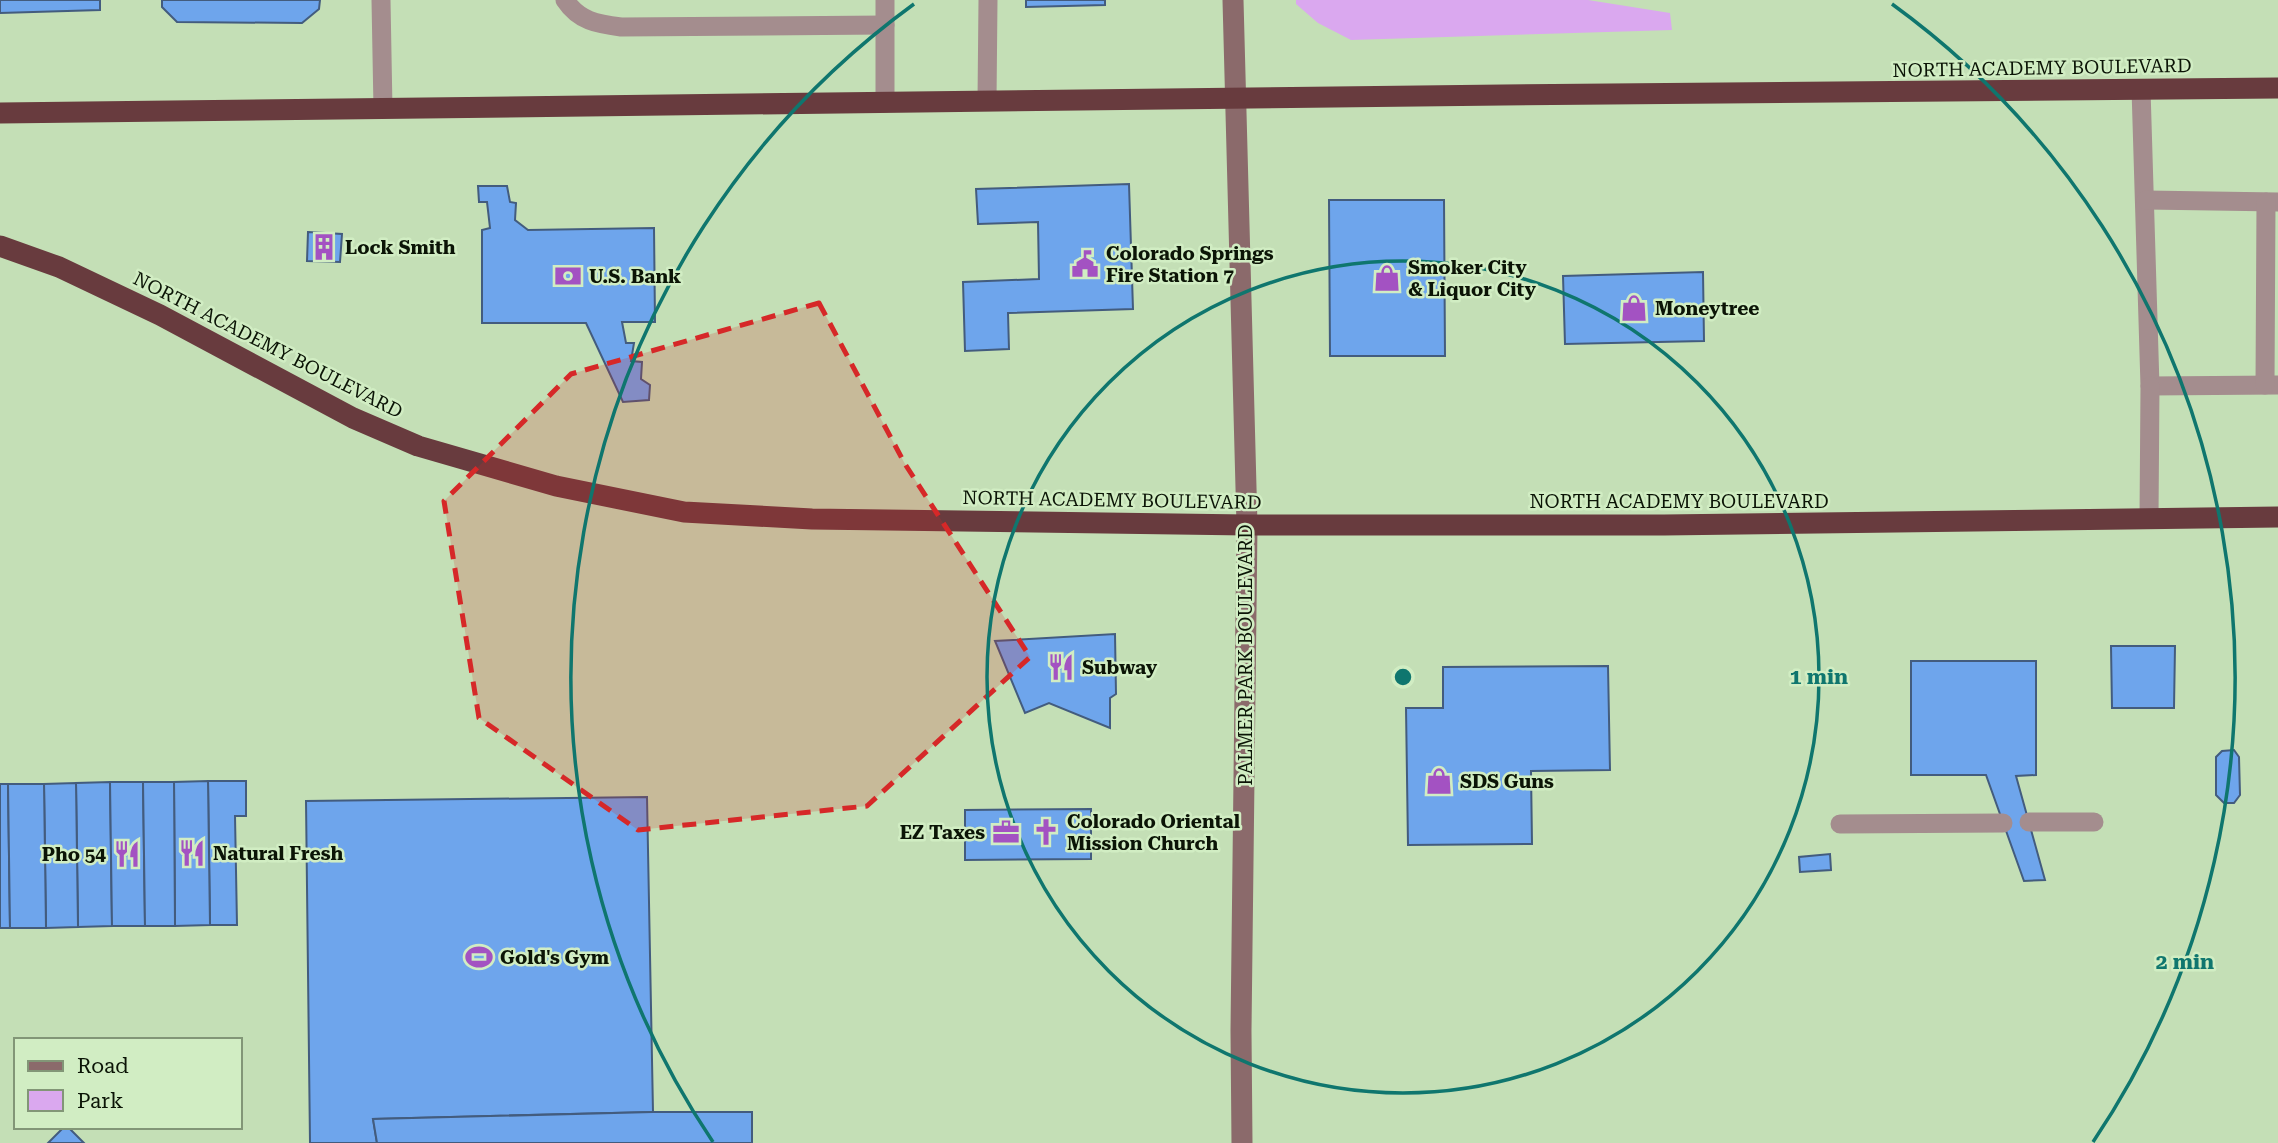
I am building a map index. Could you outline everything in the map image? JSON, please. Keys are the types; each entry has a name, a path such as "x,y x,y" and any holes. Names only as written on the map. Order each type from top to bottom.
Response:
{"highway":[{"name":"NORTH ACADEMY BOULEVARD","path":"0,113 2278,88"},
{"name":"NORTH ACADEMY BOULEVARD","path":"0,246 59,267 160,315 363,422 418,446 556,486 684,512 786,518 1247,525 1664,524 2278,517"}],"main road":[{"name":"PALMER PARK BOULEVARD","path":"1233,0 1247,525 1242,1143"}],"lane":[{"path":"380,0 383,109"},
{"path":"565,0 571,9 592,23 621,27 884,25"},
{"path":"885,0 885,103"},
{"path":"987,102 988,0"},
{"path":"2141,89 2150,386 2149,519"},
{"path":"2146,200 2272,202 2272,385 2150,386"},
{"path":"1840,824 2003,822"},
{"path":"2029,822 2094,822"}],"highlighted area":[{"path":"819,303 905,464 1030,657 867,806 638,830 479,718 444,501 571,374"}],"green space":[{"path":"1296,0 1588,0 1670,13 1672,30 1351,40 1318,23 1296,4"}],"building":[{"path":"0,0 100,0 100,10 0,13"},
{"path":"162,0 320,0 319,9 302,23 177,22 162,7"},
{"path":"1026,0 1105,0 1105,5 1026,7"},
{"name":"Colorado Springs Fire Station 7","path":"1129,184 1133,309 1008,313 1009,349 965,351 963,282 1039,279 1038,222 978,224 976,189"},
{"name":"U.S. Bank","path":"478,186 507,186 510,202 516,203 515,220 528,230 654,228 655,322 622,322 626,343 634,343 631,361 642,362 641,379 650,385 649,400 623,402 586,323 482,323 482,230 490,228 487,202 479,202"},
{"name":"Smoker City & Liquor City","path":"1329,200 1444,200 1445,356 1330,356"},
{"name":"Lock Smith","path":"308,232 342,234 340,262 307,261"},
{"name":"Moneytree","path":"1703,272 1704,341 1565,344 1563,276"},
{"name":"Subway","path":"1115,634 1116,694 1110,698 1110,728 1049,703 1025,713 995,641"},
{"path":"2111,646 2175,646 2174,708 2112,708"},
{"path":"1911,661 2036,661 2036,775 2016,776 2045,880 2024,881 1986,775 1911,775"},
{"path":"1608,666 1610,770 1531,771 1532,844 1408,845 1406,708 1443,708 1443,667"},
{"path":"2234,750 2239,757 2240,795 2234,803 2224,803 2216,795 2216,757 2222,751"},
{"path":"208,781 246,781 246,816 235,816 237,925 210,925"},
{"name":"Natural Fresh","path":"208,781 210,925 175,926 174,782"},
{"path":"110,782 112,926 78,927 76,783"},
{"name":"Pho 54","path":"110,782 143,782 145,926 112,926"},
{"path":"143,782 174,782 175,926 145,926"},
{"path":"76,783 78,927 46,928 44,784"},
{"path":"0,784 8,784 10,928 0,928"},
{"path":"8,784 44,784 46,928 10,928"},
{"name":"Gold's Gym","path":"647,797 653,1112 373,1119 377,1143 310,1143 306,801"},
{"path":"1091,809 1091,859 965,860 965,810"},
{"path":"1830,854 1831,870 1800,872 1799,857"},
{"path":"752,1112 752,1143 377,1143 373,1119"},
{"path":"62,1129 70,1129 84,1143 48,1143"}],"place":[{"name":"Lock Smith","path":"324,247"},
{"name":"Colorado Springs Fire Station 7","path":"1085,264"},
{"name":"U.S. Bank","path":"568,276"},
{"name":"Smoker City & Liquor City","path":"1387,278"},
{"name":"Moneytree","path":"1634,308"},
{"name":"Subway","path":"1061,667"},
{"name":"SDS Guns","path":"1439,781"},
{"name":"EZ Taxes","path":"1006,832"},
{"name":"Colorado Oriental Mission Church","path":"1046,832"},
{"name":"Natural Fresh","path":"192,853"},
{"name":"Pho 54","path":"127,854"},
{"name":"Gold's Gym","path":"479,957"}]}
